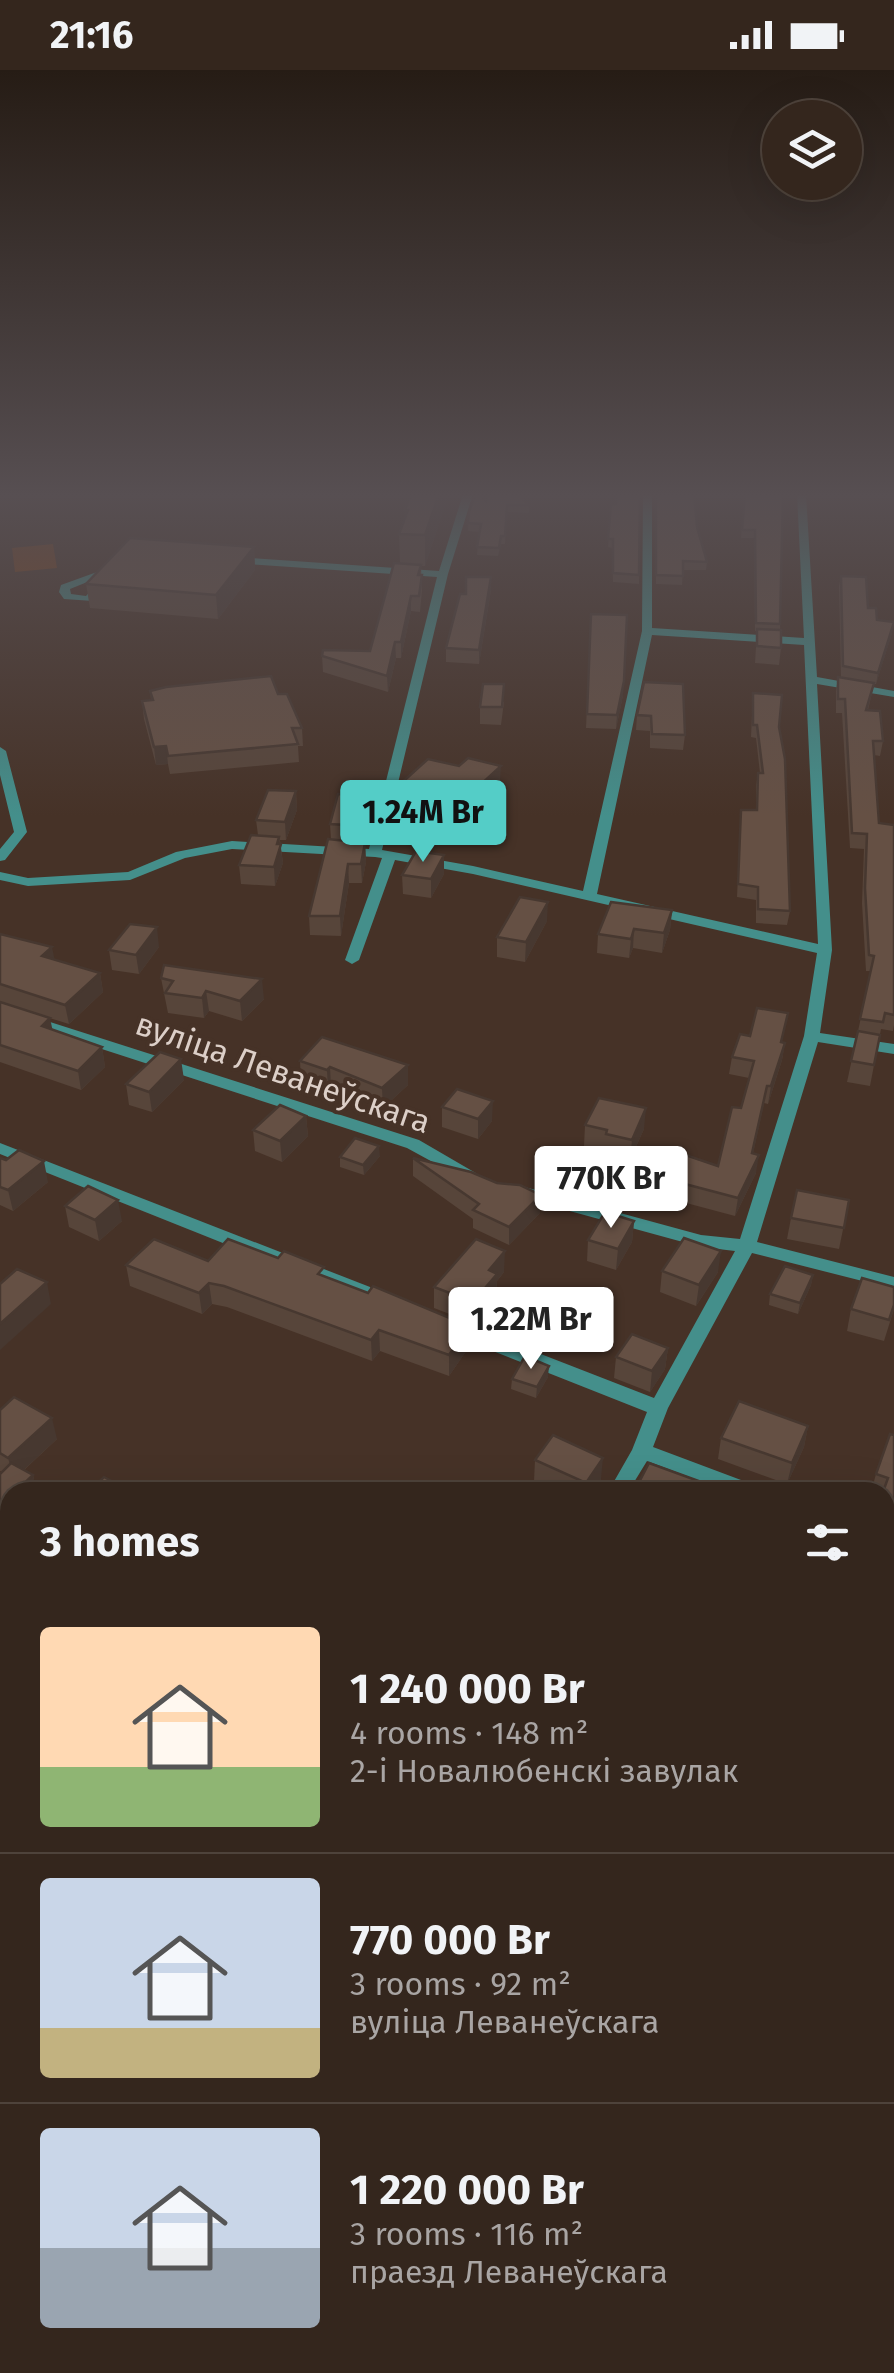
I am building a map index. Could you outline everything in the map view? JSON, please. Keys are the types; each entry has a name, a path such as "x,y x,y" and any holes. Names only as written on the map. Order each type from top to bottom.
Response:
{"street":[{"path":"352,960 382,854 437,601"},
{"path":"588,897 647,631 647,601"},
{"path":"624,1482 642,1452 658,1408 747,1246 812,1036 825,950 806,601"},
{"path":"647,631 808,642"},
{"path":"812,680 894,694"},
{"path":"0,751 20,832 0,857"},
{"path":"4,883 130,876 181,855 232,846 382,854 825,950"},
{"name":"вуліца Леванеўскага","path":"0,1011 413,1144 479,1180 701,1242 747,1246 894,1283"},
{"path":"812,1036 894,1049"},
{"path":"0,1148 384,1300"},
{"path":"438,1322 658,1408"},
{"path":"642,1452 723,1482"}],"building":[{"path":"384,601 410,601 401,642 395,642 387,676 322,656 323,650 370,651"},
{"path":"458,601 487,601 479,650 446,648"},
{"path":"756,601 781,601 780,624 756,623"},
{"path":"842,601 868,601 868,608 876,608 877,620 894,622 878,673 843,666"},
{"path":"591,614 627,615 624,681 617,715 587,714"},
{"path":"757,629 781,630 781,648 757,646"},
{"path":"271,676 278,694 287,694 302,728 292,728 298,744 168,756 166,746 154,747 142,701 153,700 150,691"},
{"path":"838,677 874,683 866,710 880,711 883,741 873,741 879,823 894,825 894,1015 885,1013 883,1022 860,1019 874,956 869,955 865,888 867,834 852,833 845,699 838,699"},
{"path":"644,682 683,684 685,735 652,734 651,716 637,715"},
{"path":"483,684 504,684 502,707 480,707"},
{"path":"753,693 782,695 779,727 785,759 790,911 758,909 758,887 738,884 741,810 757,810 758,773 763,773 757,725 753,725"},
{"path":"468,758 501,766 478,787 469,785 445,811 394,800 396,788 428,759 459,766"},
{"path":"268,790 296,791 285,822 256,820"},
{"path":"338,794 371,796 364,826 330,824"},
{"path":"251,835 279,837 277,844 281,844 274,867 239,865"},
{"path":"328,839 365,843 361,864 348,864 340,916 309,916"},
{"path":"416,851 444,855 431,879 402,875"},
{"path":"520,897 548,902 526,942 497,937"},
{"path":"611,902 672,910 664,933 634,929 631,939 598,934"},
{"path":"130,924 157,927 136,955 109,950"},
{"path":"0,934 52,947 42,956 100,973 65,1005 0,984"},
{"path":"164,965 262,979 240,1001 206,991 202,998 165,993 173,981 161,978"},
{"path":"0,1002 50,1018 42,1026 102,1047 78,1071 0,1045"},
{"path":"757,1008 788,1013 781,1042 785,1043 771,1086 767,1086 752,1153 759,1155 738,1198 647,1174 665,1148 718,1166 732,1107 741,1108 754,1061 732,1057 740,1034 750,1036"},
{"path":"858,1031 880,1035 874,1065 851,1061"},
{"path":"322,1037 408,1065 382,1088 330,1067 327,1070 300,1061"},
{"path":"160,1052 181,1059 149,1092 126,1084"},
{"path":"457,1089 493,1101 478,1119 442,1107"},
{"path":"599,1098 646,1108 632,1140 585,1125"},
{"path":"280,1105 306,1116 280,1141 253,1130"},
{"path":"355,1138 379,1146 363,1165 340,1157"},
{"path":"19,1150 44,1161 8,1190 0,1187 0,1158 6,1160"},
{"path":"413,1158 471,1172 497,1183 520,1185 541,1195 509,1227 473,1210 479,1204"},
{"path":"88,1186 118,1200 95,1220 65,1206"},
{"path":"797,1190 849,1200 844,1228 791,1218"},
{"path":"605,1212 634,1221 618,1249 588,1240"},
{"path":"684,1238 721,1251 699,1285 662,1271"},
{"path":"154,1239 208,1261 228,1239 278,1258 284,1251 324,1267 318,1274 368,1293 373,1286 469,1326 449,1355 379,1330 371,1340 224,1286 209,1283 199,1293 126,1265"},
{"path":"476,1239 505,1251 489,1270 497,1274 473,1302 434,1287"},
{"path":"785,1266 813,1275 800,1303 770,1294"},
{"path":"17,1269 47,1282 0,1324 0,1284"},
{"path":"862,1278 894,1287 889,1320 851,1309"},
{"path":"632,1334 668,1348 652,1371 616,1357"},
{"path":"525,1356 549,1366 537,1387 512,1379"},
{"path":"14,1397 52,1418 8,1458 0,1453 0,1410"},
{"path":"739,1401 808,1426 792,1463 721,1438"},
{"path":"890,1434 894,1435 894,1482 887,1482 888,1478 876,1474"},
{"path":"553,1435 603,1458 587,1482 535,1460"},
{"path":"11,1463 33,1475 26,1482 0,1482 0,1474"},
{"path":"649,1463 701,1482 639,1482"}]}
